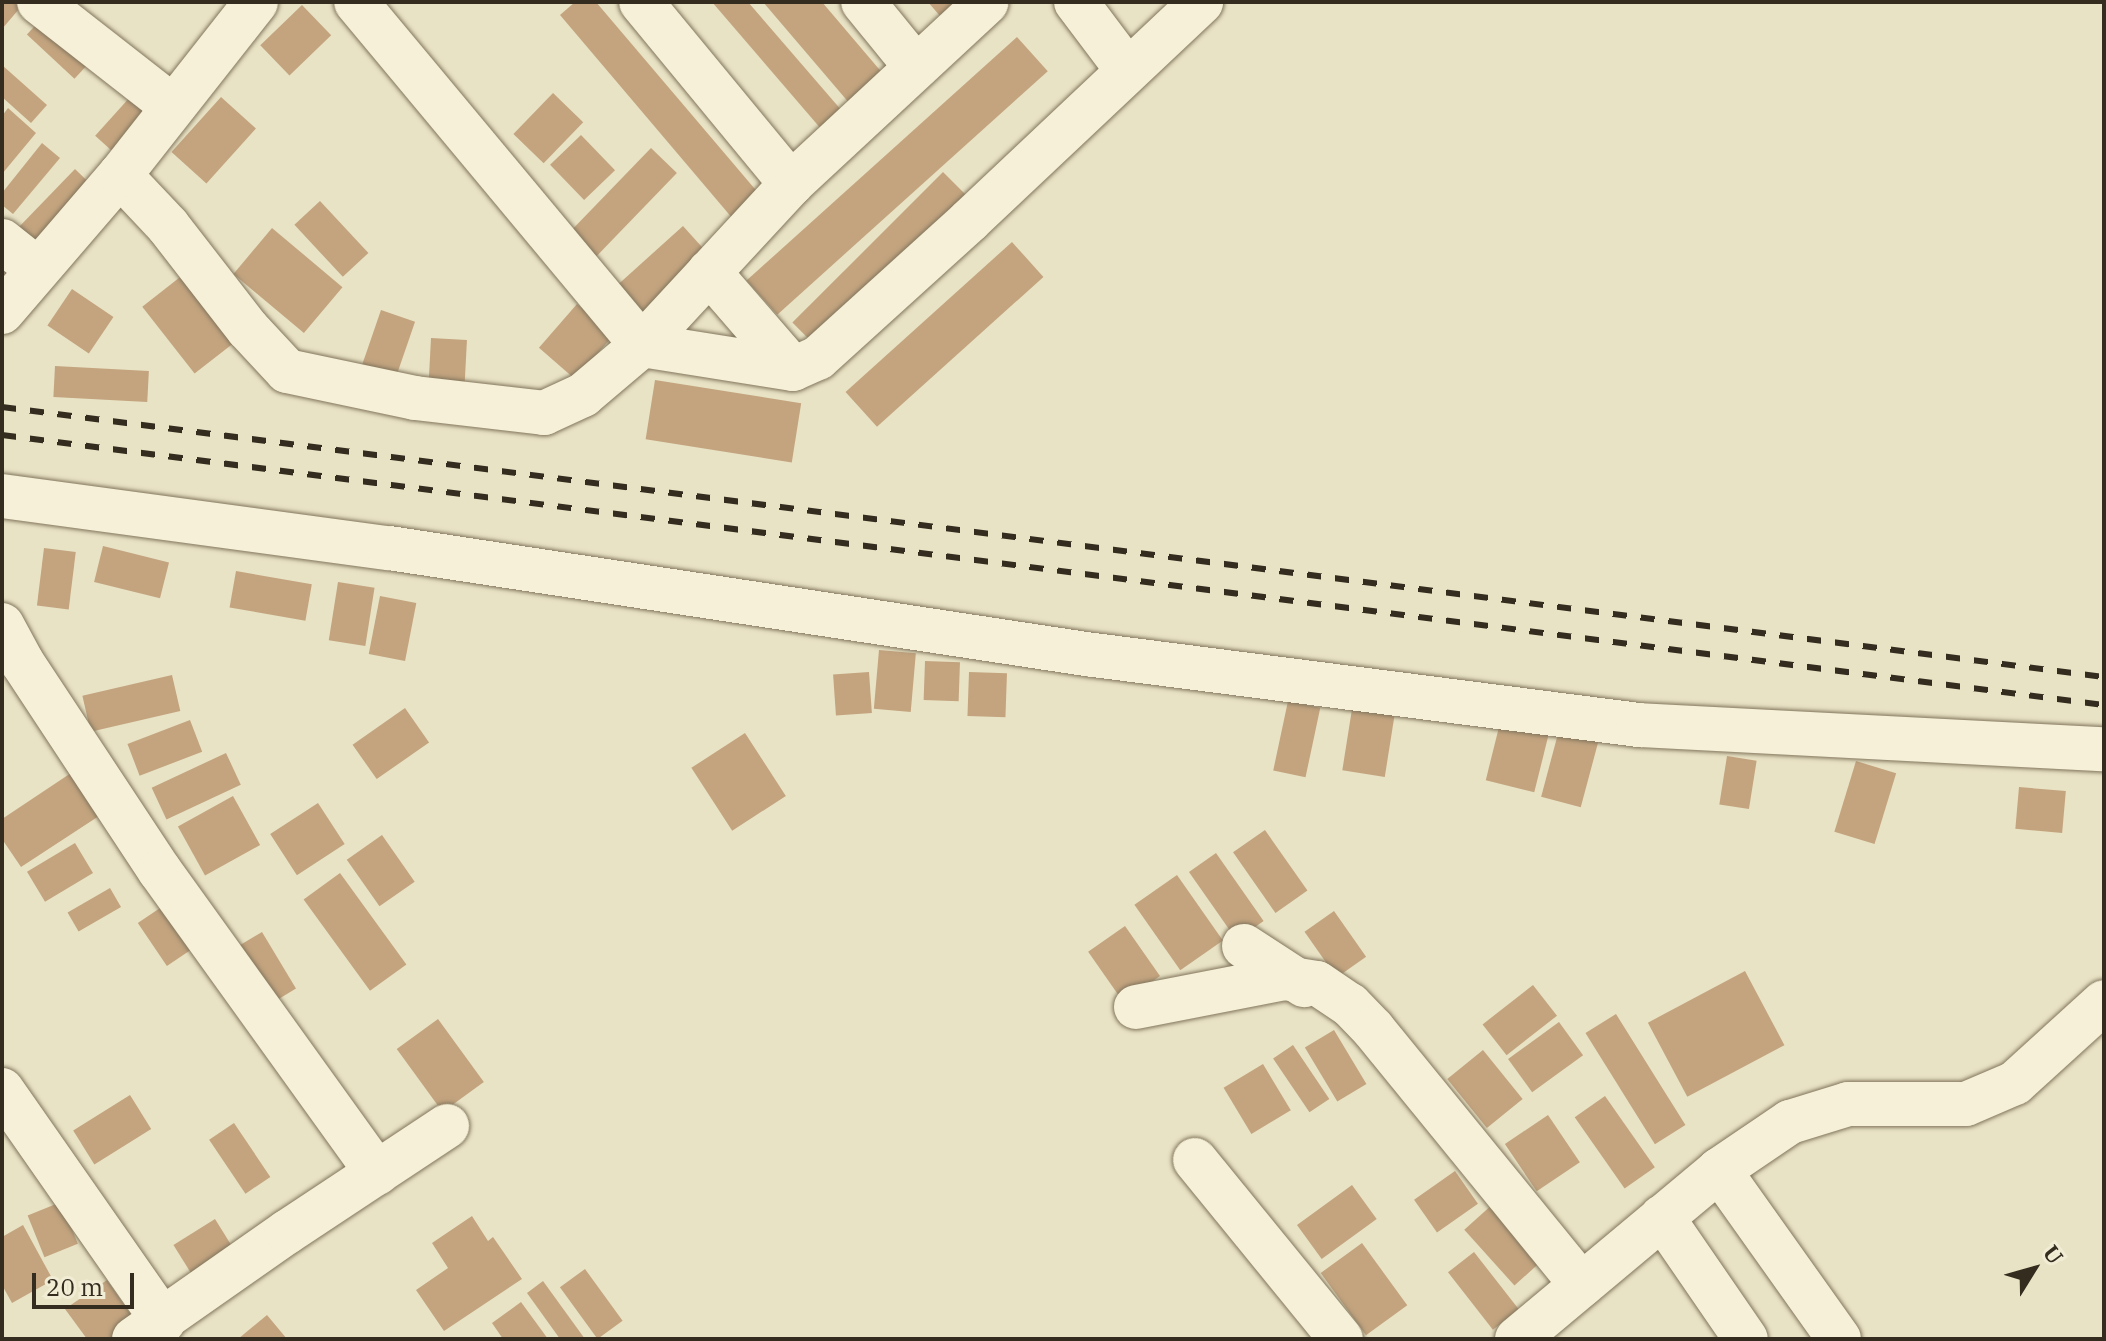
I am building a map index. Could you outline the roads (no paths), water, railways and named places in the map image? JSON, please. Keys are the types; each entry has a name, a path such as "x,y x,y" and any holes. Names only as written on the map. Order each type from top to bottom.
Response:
{"street":[{"path":"39,2 172,106"},
{"path":"2,312 36,268 120,175 256,2"},
{"path":"356,2 642,345 793,369 818,358 1201,2"},
{"path":"641,2 791,184"},
{"path":"863,2 916,67"},
{"path":"120,175 168,226 277,364 299,376 415,398 544,413 583,395 642,345 791,184 987,2"},
{"path":"1076,2 1128,71"},
{"path":"2,241 36,268"},
{"path":"709,272 793,369"},
{"path":"2,496 389,548 1086,654 1639,725 2104,749"},
{"path":"2,625 39,689 160,871 377,1173"},
{"path":"1244,946 1333,1004 1388,1056 1582,1285"},
{"path":"1136,1007 1285,978 1317,983 1350,1005 1373,1029 1582,1285"},
{"path":"1517,1339 1719,1170 1790,1122 1848,1104 1966,1104 2015,1083 2104,1001"},
{"path":"2,1090 148,1330 447,1126"},
{"path":"1195,1160 1341,1339"},
{"path":"1719,1170 1839,1339"},
{"path":"1662,1217 1746,1339"}],"railway":[{"path":"2,407 2104,677"},
{"path":"2,435 2104,705"}]}
